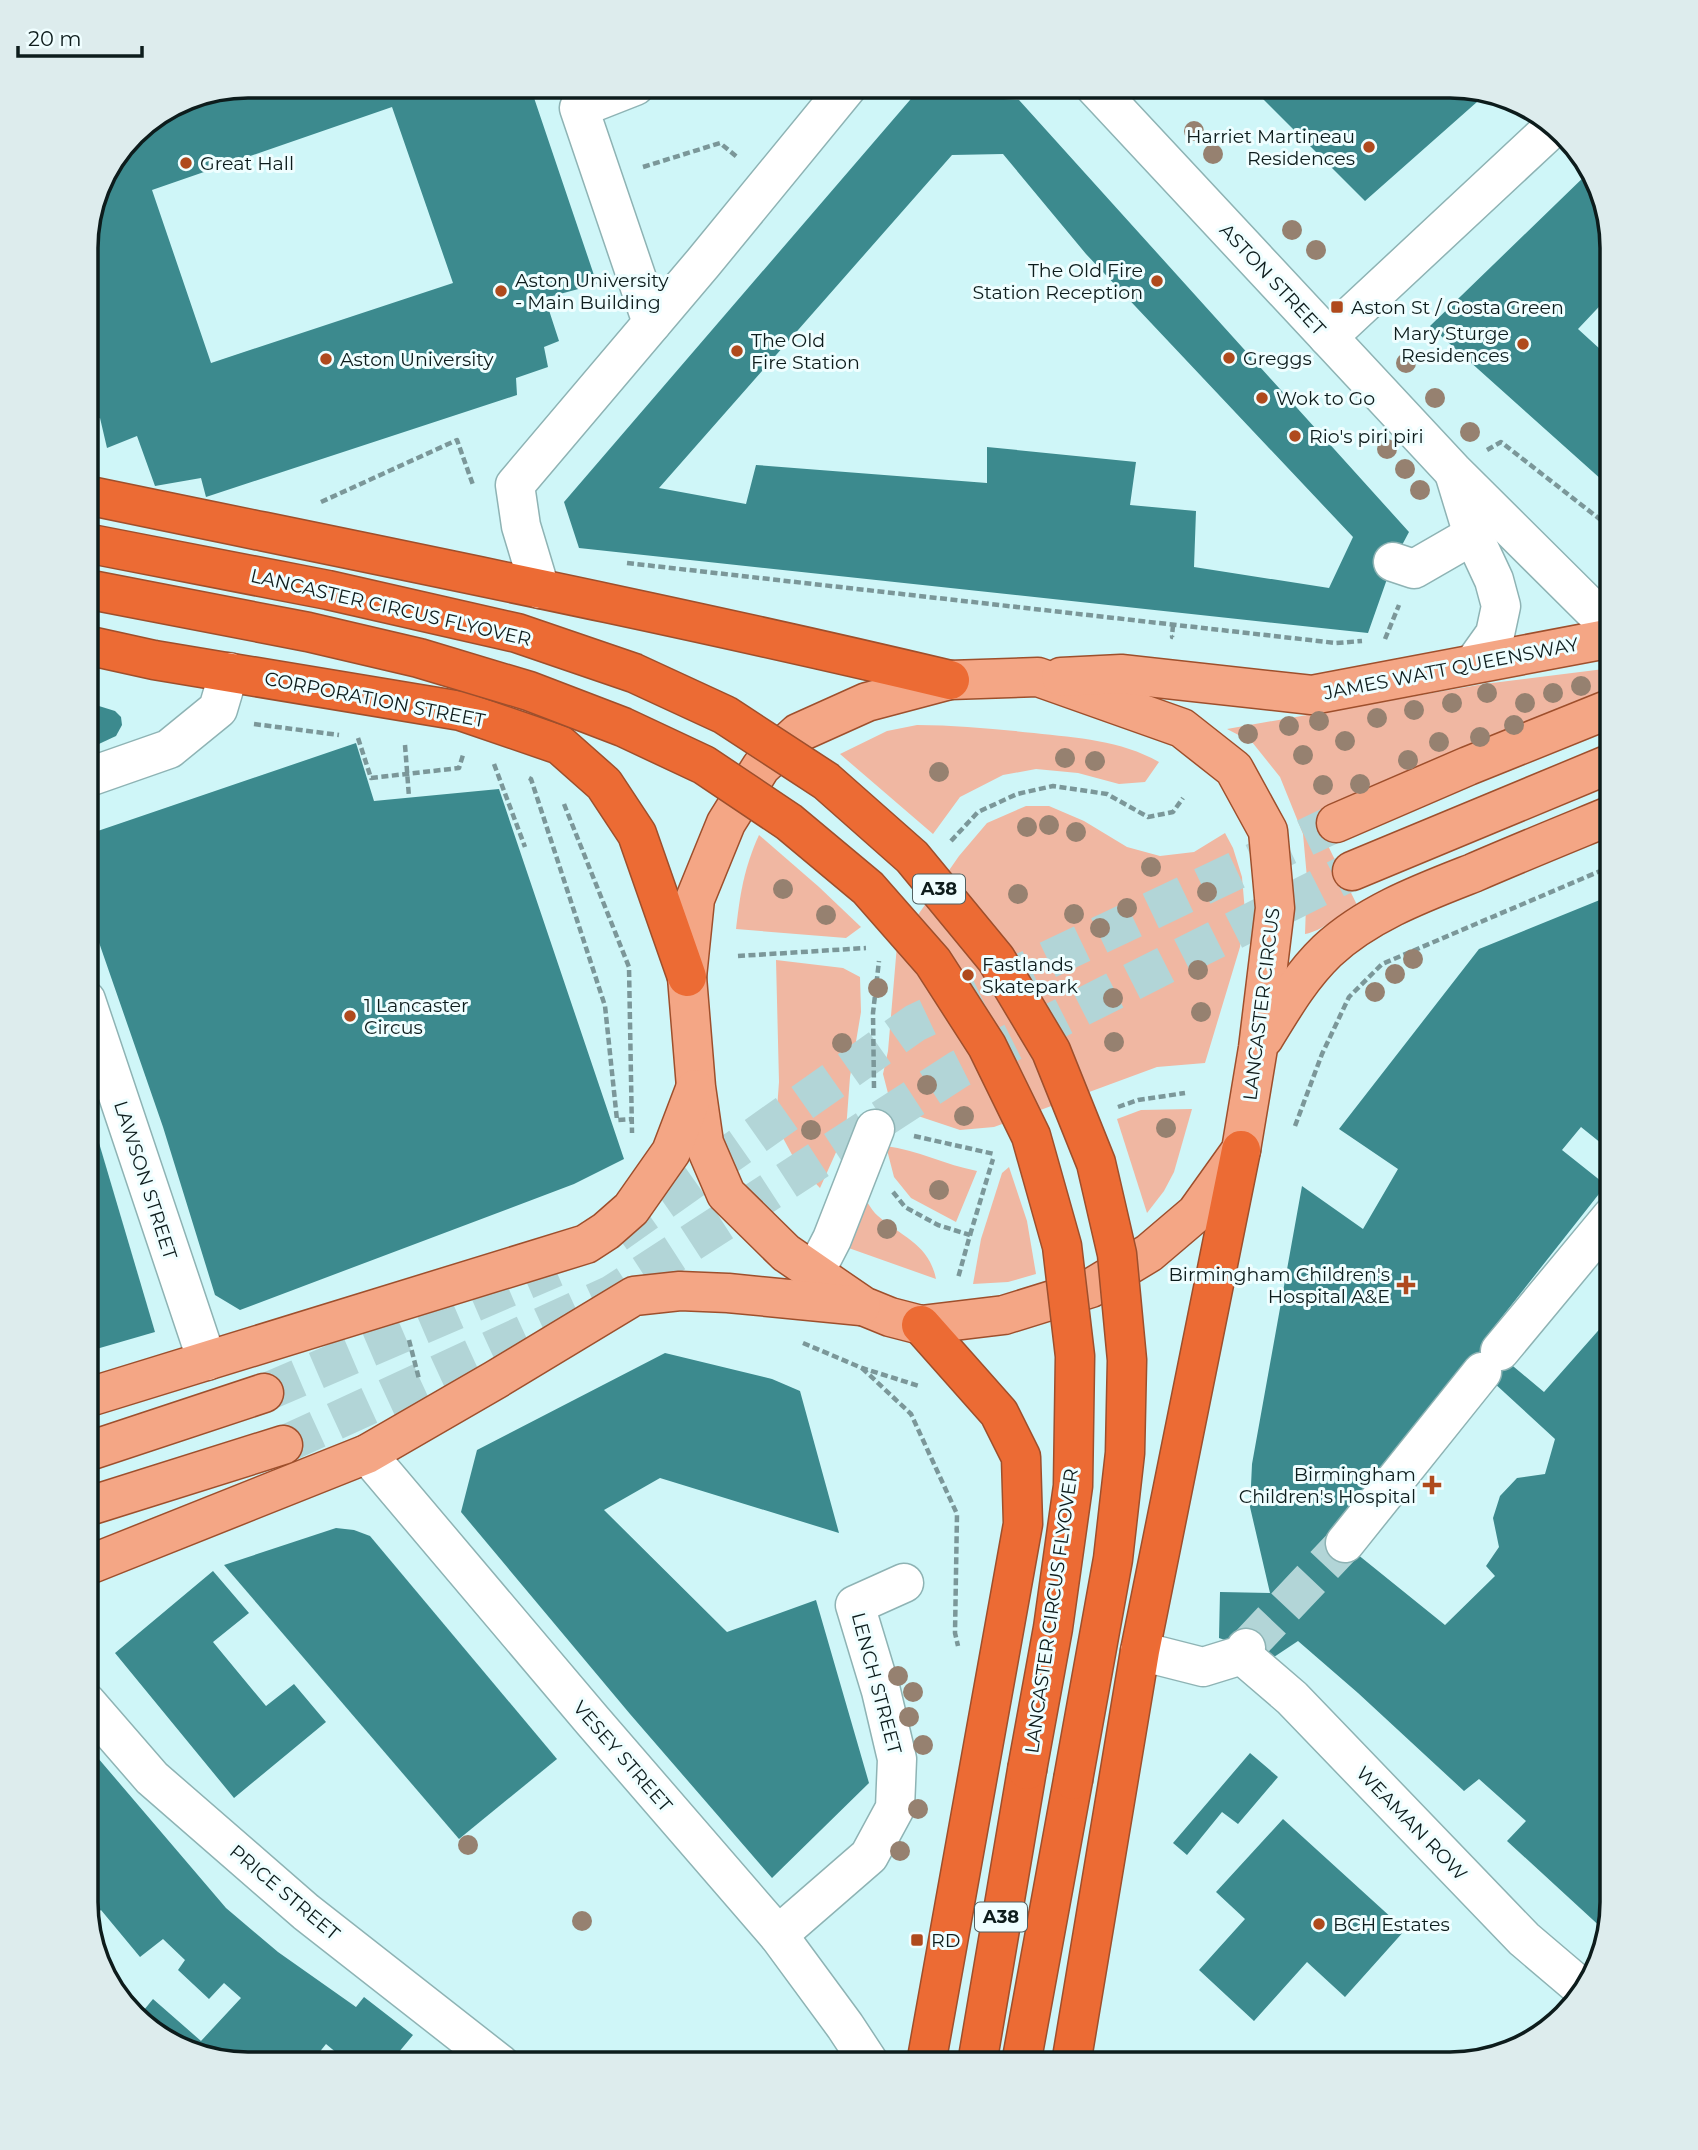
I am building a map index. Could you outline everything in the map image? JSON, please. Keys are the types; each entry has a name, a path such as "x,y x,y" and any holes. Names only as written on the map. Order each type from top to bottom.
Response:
{"highway":[{"path":"98,497 540,589 950,680"},
{"name":"LANCASTER CIRCUS FLYOVER","path":"98,545 328,590 517,633 634,673 725,715 826,781 912,857 996,959 1051,1051 1096,1163 1117,1254 1126,1347 1125,1453 1113,1559 1023,2052"},
{"name":"LANCASTER CIRCUS FLYOVER","path":"98,591 308,632 419,658 529,691 623,727 704,765 789,822 868,888 933,962 987,1046 1031,1136 1062,1246 1075,1356 1073,1486 1053,1628 978,2052"},
{"name":"CORPORATION STREET","path":"98,648 154,660 461,711 560,745 604,784 637,834 687,977"},
{"path":"1073,2052 1140,1651 1241,1150"},
{"path":"921,1325 999,1413 1021,1457 1023,1524 928,2052"}],"main road":[{"name":"JAMES WATT QUEENSWAY","path":"1038,677 1121,674 1312,695 1600,640"},
{"name":"LANCASTER CIRCUS","path":"1038,677 1182,728 1234,769 1268,831 1275,908 1258,1048 1241,1150 1196,1213 1149,1253 1091,1289 1004,1315 921,1325 863,1306 786,1253 726,1194 704,1143 696,1087 687,977 695,899 726,823 761,768 798,733 867,702 950,680 1038,677"},
{"path":"1336,823 1600,713"},
{"path":"1352,872 1600,767"},
{"path":"1258,1048 1290,994 1316,963 1329,949 1368,921 1409,899 1600,820"},
{"path":"98,1394 586,1244 631,1209 671,1152 696,1087"},
{"path":"98,1561 367,1454 634,1296 680,1291 728,1293 863,1306"},
{"path":"98,1448 264,1393"},
{"path":"98,1503 283,1445"}],"street":[{"path":"604,98 579,108 652,323"},
{"path":"540,589 521,526 515,485 838,98"},
{"name":"ASTON STREET","path":"1105,98 1453,471 1600,617"},
{"path":"1328,337 1546,133"},
{"name":"ASTON STREET","path":"1453,471 1473,536 1494,580 1501,606 1496,634 1475,663"},
{"path":"1404,565 1473,536"},
{"path":"98,774 169,749 218,709 229,673"},
{"name":"LAWSON STREET","path":"98,1066 207,1361"},
{"path":"815,1272 832,1239 875,1129"},
{"path":"1345,1543 1600,1230"},
{"name":"VESEY STREET","path":"367,1454 778,1935 862,2052"},
{"name":"LENCH STREET","path":"778,1935 869,1856 895,1808 897,1759 881,1691 855,1605 904,1583"},
{"name":"WEAMAN ROW","path":"1140,1651 1203,1667 1244,1652 1292,1698 1524,1939 1576,1983"},
{"name":"PRICE STREET","path":"98,1716 162,1787 306,1912 485,2052"}],"path":[{"path":"603,179 720,143 740,159"},
{"path":"316,504 457,440 474,487"},
{"path":"1453,471 1502,442 1600,519"},
{"path":"620,562 1336,643 1385,639 1404,565"},
{"path":"1171,637 1173,625"},
{"path":"358,738 371,778 460,768 463,755"},
{"path":"405,745 409,797"},
{"path":"494,764 525,848"},
{"path":"531,779 604,1006 617,1120 632,1119"},
{"path":"947,850 952,838 978,812 1017,794 1053,786 1107,794 1148,817 1173,812 1183,798"},
{"path":"575,834 629,967 633,1143"},
{"path":"1295,1126 1322,1054 1349,997 1382,964 1600,871"},
{"path":"738,956 867,948"},
{"path":"879,961 873,1013 875,1129 887,1183 905,1208 939,1225 970,1235"},
{"path":"629,967 639,966"},
{"path":"1138,1100 1185,1093"},
{"path":"958,1278 995,1154"},
{"path":"399,1301 429,1418"},
{"path":"796,1341 862,1368 926,1388"},
{"path":"862,1368 911,1414 957,1514 954,1633 960,1656"}],"shaded area":[{"path":"1600,670 1600,699 1313,815 1357,905 1324,926 1305,934 1307,878 1303,834 1280,777 1252,742 1227,729 1484,684"},
{"path":"917,725 1083,739 1114,744 1159,762 1145,782 1119,784 1078,773 1036,769 1003,775 960,797 933,834 840,754 887,731"},
{"path":"1026,806 1049,806 1084,821 1127,847 1160,856 1194,852 1225,833 1242,877 1245,912 1240,947 1205,1063 1157,1067 994,1127 960,1130 918,1116 890,1101 883,1074 888,1051 897,945 959,856 987,823"},
{"path":"759,835 861,927 846,938 736,929 743,881"},
{"path":"776,960 843,968 860,977 861,1012 850,1077 846,1130 820,1188 797,1164 783,1138 777,1109 779,1082"},
{"path":"1192,1109 1174,1172 1147,1213 1117,1119 1141,1110"},
{"path":"886,1146 977,1171 956,1222 911,1198 894,1177"},
{"path":"1009,1167 1027,1221 1036,1274 1008,1282 973,1284 981,1239 1002,1173"},
{"path":"859,1189 878,1216 921,1249 936,1279 843,1246"}],"building":[{"name":"Aston University - Main Building","path":"534,98 597,284 545,298 559,341 544,347 548,367 516,378 517,395 206,497 201,478 155,486 137,436 107,448 100,418 98,419 98,238 103,209 123,165 149,135 165,123 191,109 229,99","holes":["392,107 453,283 211,363 152,190"]},
{"name":"The Old Fire Station","path":"912,98 1019,100 1409,532 1393,562 1368,633 579,548 564,502","holes":["1003,154 1086,254 1353,537 1329,588 1194,567 1196,511 1130,505 1136,462 987,447 987,483 756,465 746,504 659,488 952,155"]},
{"name":"Harriet Martineau Residences","path":"1262,98 1460,98 1478,101 1365,201"},
{"name":"Mary Sturge Residences","path":"1583,178 1595,209 1599,229 1600,306 1578,329 1600,349 1600,478 1430,326"},
{"path":"98,706 115,711 121,717 122,725 116,736 98,744"},
{"name":"1 Lancaster Circus","path":"356,743 374,801 499,789 624,1159 574,1184 240,1310 215,1295 163,1127 98,940 98,831"},
{"path":"1600,900 1600,1142 1581,1127 1562,1150 1600,1180 1600,1193 1483,1341 1544,1392 1600,1329 1598,1925 1507,1841 1526,1821 1479,1779 1464,1791 1298,1641 1274,1657 1219,1638 1220,1592 1270,1593 1250,1507 1252,1464 1302,1186 1363,1229 1398,1169 1339,1129 1479,949","holes":["1469,1360 1555,1439 1545,1474 1517,1478 1500,1496 1493,1518 1499,1547 1486,1566 1495,1576 1445,1625 1331,1533"]},
{"path":"98,1140 155,1332 98,1349"},
{"path":"665,1353 772,1379 800,1391 839,1533 660,1478 604,1510 727,1632 816,1600 869,1783 772,1878 461,1512 477,1450"},
{"path":"336,1528 354,1530 370,1536 557,1759 459,1839 224,1565"},
{"path":"213,1571 249,1613 213,1642 266,1706 294,1684 326,1722 234,1798 115,1653"},
{"path":"1250,1753 1278,1777 1238,1824 1222,1812 1187,1855 1173,1843"},
{"path":"98,1758 226,1908 278,1952 356,2007 364,1997 413,2035 399,2052 336,2052 326,2044 320,2052 229,2051 182,2037 144,2010 153,1999 201,2041 241,1998 224,1983 209,1999 178,1970 185,1960 163,1939 140,1957 101,1910 99,1912"},
{"name":"BCH Estates","path":"1283,1819 1405,1930 1345,1997 1307,1962 1254,2021 1199,1970 1245,1919 1216,1892"}],"tunnel":[{"path":"616,1234 915,1023 1336,823"},
{"path":"283,1445 612,1294 959,1069 1352,871"},
{"path":"264,1393 555,1268"},
{"path":"1246,1648 1345,1543"}],"place":[{"name":"Harriet Martineau Residences","path":"1369,147"},
{"name":"Great Hall","path":"186,163"},
{"name":"The Old Fire Station Reception","path":"1157,281"},
{"name":"Aston University - Main Building","path":"501,291"},
{"name":"Aston St / Gosta Green","path":"1337,307"},
{"name":"Mary Sturge Residences","path":"1523,344"},
{"name":"The Old Fire Station","path":"737,351"},
{"name":"Greggs","path":"1229,358"},
{"name":"Aston University","path":"326,359"},
{"name":"Wok to Go","path":"1262,398"},
{"name":"Rio's piri piri","path":"1295,436"},
{"name":"Fastlands Skatepark","path":"968,975"},
{"name":"1 Lancaster Circus","path":"350,1016"},
{"name":"Birmingham Children's Hospital A&E","path":"1406,1285"},
{"name":"Birmingham Children's Hospital","path":"1432,1485"},
{"name":"BCH Estates","path":"1319,1924"},
{"name":"RD","path":"917,1940"}]}
